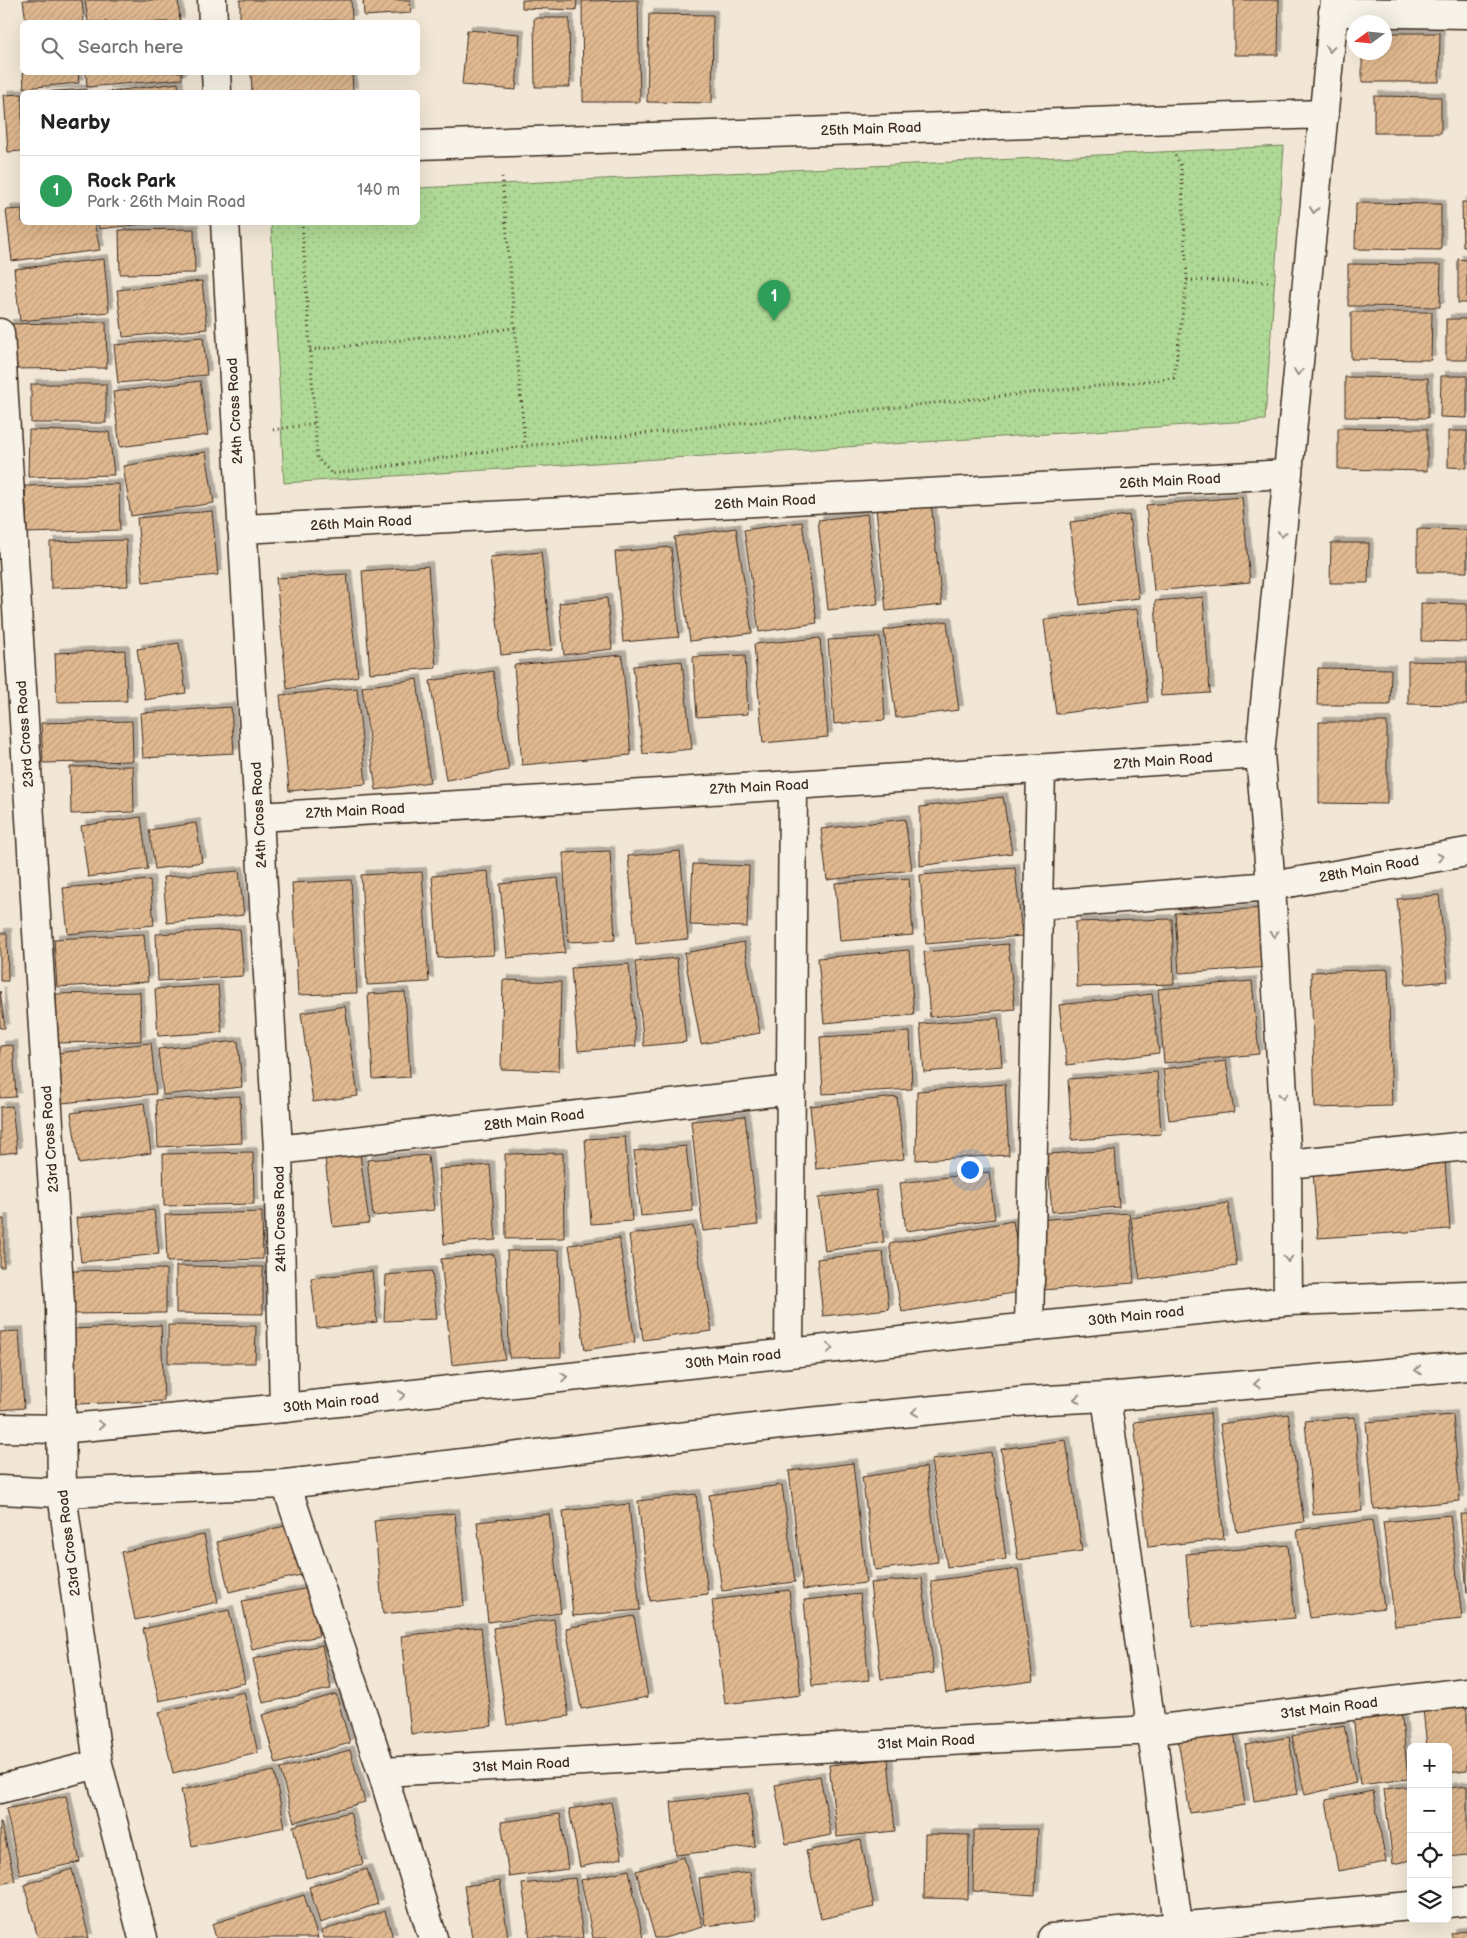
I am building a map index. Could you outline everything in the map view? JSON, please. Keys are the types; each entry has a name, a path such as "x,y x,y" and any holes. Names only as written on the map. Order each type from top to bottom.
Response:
{"street":[{"path":"212,0 213,20"},
{"path":"1288,1301 1287,1164 1271,886 1260,754 1334,6 1467,14"},
{"path":"216,75 217,90"},
{"name":"25th Main Road","path":"420,145 1324,114"},
{"name":"24th Cross Road","path":"225,225 278,1150 284,1408"},
{"name":"23rd Cross Road","path":"0,332 60,1302 62,1493 98,1764 143,1938"},
{"name":"26th Main Road","path":"242,529 1288,474"},
{"name":"27th Main Road","path":"258,817 1041,770 1260,754"},
{"path":"1028,1327 1041,770"},
{"path":"789,1353 793,785"},
{"name":"28th Main Road","path":"1038,905 1271,886 1467,852"},
{"name":"28th Main Road","path":"278,1150 790,1090"},
{"path":"1287,1164 1467,1146"},
{"name":"30th Main road","path":"0,1428 60,1429 284,1408 1028,1327 1288,1301 1467,1295"},
{"path":"0,1490 62,1493 286,1484 788,1424 1027,1401 1106,1397 1467,1366"},
{"path":"1106,1397 1180,1933"},
{"path":"286,1484 382,1772 433,1938"},
{"name":"31st Main Road","path":"382,1772 1152,1730 1467,1692"},
{"path":"0,1789 98,1764"},
{"path":"1452,1903 1467,1901"},
{"path":"1052,1938 1180,1933 1407,1906"}],"path":[{"path":"501,170 525,446"},
{"path":"302,225 317,458 332,474 525,446 1174,378 1187,280 1307,282"},
{"path":"310,350 515,328"},
{"path":"237,435 315,423"}],"green space":[{"path":"1284,146 1265,420 284,483 271,225 420,225 420,188"}],"building":[{"path":"23,0 82,0 84,20 26,20"},
{"path":"85,0 178,0 180,20 88,20"},
{"path":"240,0 351,0 352,20 240,20"},
{"path":"363,0 410,0 411,13 364,16"},
{"path":"522,0 577,0 576,10 522,8"},
{"path":"638,0 640,102 583,102 582,1"},
{"path":"1234,0 1279,0 1278,55 1234,55"},
{"path":"649,14 713,15 712,103 647,102"},
{"path":"534,18 569,18 570,87 535,87"},
{"path":"467,30 520,34 516,90 462,85"},
{"path":"1392,33 1440,33 1439,82 1362,82 1362,60 1392,60"},
{"path":"23,75 78,75 79,83 24,88"},
{"path":"86,75 182,75 182,79 87,87"},
{"path":"251,75 352,75 353,90 252,90"},
{"path":"178,83 179,90 122,90"},
{"path":"20,94 20,151 8,152 4,95"},
{"path":"1374,96 1441,97 1441,133 1374,133"},
{"path":"1462,202 1467,202 1467,247 1463,247"},
{"path":"1356,203 1441,204 1441,250 1355,249"},
{"path":"20,209 20,225 95,225 100,250 12,261 6,210"},
{"path":"98,225 134,225 99,229"},
{"path":"194,229 195,273 120,274 119,230"},
{"path":"104,259 109,312 20,321 14,269"},
{"path":"1458,259 1467,260 1467,303 1458,303"},
{"path":"1348,264 1441,265 1440,307 1348,306"},
{"path":"202,281 207,329 123,337 117,290"},
{"path":"1351,312 1432,312 1431,360 1351,359"},
{"path":"1446,319 1467,319 1467,360 1446,360"},
{"path":"106,322 107,368 9,369 8,324"},
{"path":"203,337 207,375 118,383 114,345"},
{"path":"1441,376 1467,376 1467,418 1440,417"},
{"path":"1345,377 1428,378 1428,418 1345,417"},
{"path":"200,381 208,435 120,447 113,392"},
{"path":"31,384 106,384 106,423 31,423"},
{"path":"1338,428 1427,429 1427,471 1338,469"},
{"path":"29,430 109,432 114,475 28,477"},
{"path":"1448,431 1467,431 1467,468 1448,467"},
{"path":"206,452 214,503 131,516 123,466"},
{"path":"119,484 120,530 27,533 25,486"},
{"path":"1242,497 1250,582 1154,591 1146,505"},
{"path":"931,502 942,605 886,611 876,508"},
{"path":"212,511 218,575 143,582 137,518"},
{"path":"867,514 878,604 828,610 818,520"},
{"path":"1129,515 1139,598 1080,605 1070,522"},
{"path":"802,522 817,623 759,632 744,530"},
{"path":"736,528 752,633 690,641 674,537"},
{"path":"1417,529 1467,530 1467,572 1417,572"},
{"path":"126,540 128,586 51,588 50,542"},
{"path":"1331,543 1369,543 1368,583 1330,583"},
{"path":"671,547 679,637 623,642 615,552"},
{"path":"541,552 552,650 501,655 490,557"},
{"path":"428,566 436,668 370,673 362,571"},
{"path":"347,574 358,676 287,689 276,578"},
{"path":"1203,597 1210,693 1161,696 1155,601"},
{"path":"607,598 612,649 564,655 559,603"},
{"path":"1421,603 1467,604 1467,642 1421,641"},
{"path":"1137,609 1148,702 1056,714 1044,620"},
{"path":"947,621 959,710 896,718 884,630"},
{"path":"880,637 885,720 834,724 828,640"},
{"path":"820,638 828,737 763,743 754,644"},
{"path":"179,643 186,693 145,700 137,649"},
{"path":"125,650 127,701 57,702 55,653"},
{"path":"622,655 631,755 522,765 514,665"},
{"path":"745,655 748,714 697,717 693,657"},
{"path":"682,661 692,749 643,754 633,666"},
{"path":"1408,661 1467,662 1467,705 1408,704"},
{"path":"1318,668 1391,669 1390,705 1317,705"},
{"path":"493,671 509,770 446,780 430,681"},
{"path":"417,679 430,782 376,790 362,687"},
{"path":"357,688 366,784 289,791 280,695"},
{"path":"231,707 234,753 143,758 140,713"},
{"path":"132,721 133,761 43,763 41,723"},
{"path":"1319,722 1387,722 1387,804 1319,803"},
{"path":"133,766 134,812 71,814 70,767"},
{"path":"1003,797 1012,853 920,866 920,807"},
{"path":"141,817 148,869 88,877 81,826"},
{"path":"905,819 912,870 827,880 821,829"},
{"path":"196,823 202,862 155,869 149,830"},
{"path":"610,851 615,940 568,942 563,853"},
{"path":"680,851 688,939 636,944 628,856"},
{"path":"693,864 749,866 747,927 690,925"},
{"path":"1015,868 1022,936 926,944 920,875"},
{"path":"239,871 244,915 167,923 163,877"},
{"path":"488,871 494,955 438,958 432,876"},
{"path":"422,872 429,982 367,985 361,875"},
{"path":"558,878 565,953 507,958 500,884"},
{"path":"909,878 913,935 840,941 835,883"},
{"path":"150,880 154,925 68,934 63,888"},
{"path":"351,880 357,993 298,995 292,883"},
{"path":"1439,895 1448,981 1406,985 1397,899"},
{"path":"1267,908 1271,967 1179,973 1175,913"},
{"path":"1172,919 1174,984 1077,987 1075,922"},
{"path":"240,929 244,976 158,981 156,934"},
{"path":"0,933 7,933 8,981 0,981"},
{"path":"144,934 148,982 57,987 54,939"},
{"path":"744,942 760,1033 701,1044 684,953"},
{"path":"1008,944 1015,1009 930,1017 924,952"},
{"path":"909,950 914,1015 824,1023 818,958"},
{"path":"677,958 686,1042 644,1046 635,962"},
{"path":"629,964 636,1046 578,1051 571,968"},
{"path":"1388,969 1392,1106 1315,1108 1311,972"},
{"path":"503,980 561,982 559,1071 501,1069"},
{"path":"1252,981 1259,1054 1164,1063 1158,989"},
{"path":"218,985 222,1032 158,1036 155,989"},
{"path":"0,991 5,1028 0,1028"},
{"path":"140,992 141,1041 57,1043 56,994"},
{"path":"405,992 410,1077 373,1079 368,994"},
{"path":"1152,994 1159,1053 1067,1065 1059,1005"},
{"path":"345,1006 358,1096 313,1102 301,1013"},
{"path":"998,1018 1002,1066 924,1072 920,1024"},
{"path":"910,1032 912,1089 823,1094 820,1037"},
{"path":"238,1041 242,1087 163,1095 158,1049"},
{"path":"151,1043 156,1094 62,1103 57,1053"},
{"path":"13,1045 16,1097 0,1098 0,1046"},
{"path":"1226,1061 1234,1112 1169,1120 1163,1069"},
{"path":"1157,1072 1161,1134 1072,1140 1068,1079"},
{"path":"1005,1084 1009,1155 916,1160 917,1091"},
{"path":"240,1096 242,1143 158,1147 156,1100"},
{"path":"897,1097 904,1159 816,1169 810,1106"},
{"path":"144,1103 151,1153 79,1164 71,1113"},
{"path":"12,1106 17,1152 0,1154 0,1107"},
{"path":"745,1116 758,1225 703,1231 691,1121"},
{"path":"625,1137 632,1221 591,1224 585,1139"},
{"path":"686,1146 693,1211 641,1216 634,1151"},
{"path":"1115,1150 1119,1207 1052,1212 1047,1154"},
{"path":"253,1152 254,1204 164,1206 163,1154"},
{"path":"563,1153 564,1238 506,1239 505,1154"},
{"path":"360,1154 369,1223 333,1227 325,1158"},
{"path":"428,1155 434,1210 373,1216 367,1160"},
{"path":"1445,1162 1450,1229 1318,1238 1313,1171"},
{"path":"490,1165 496,1240 444,1244 439,1169"},
{"path":"989,1172 995,1219 906,1231 900,1183"},
{"path":"876,1190 884,1242 825,1251 818,1198"},
{"path":"1228,1203 1237,1266 1140,1280 1131,1218"},
{"path":"154,1210 159,1254 81,1262 76,1218"},
{"path":"262,1212 263,1259 167,1262 165,1215"},
{"path":"1129,1213 1134,1283 1042,1290 1037,1220"},
{"path":"0,1219 4,1219 4,1267 0,1267"},
{"path":"1013,1221 1025,1291 902,1312 889,1244"},
{"path":"693,1226 712,1331 643,1340 629,1235"},
{"path":"619,1238 635,1342 585,1350 569,1245"},
{"path":"559,1250 561,1357 509,1358 507,1251"},
{"path":"883,1252 889,1309 823,1316 817,1259"},
{"path":"494,1254 505,1359 452,1365 441,1259"},
{"path":"176,1266 263,1267 263,1314 176,1313"},
{"path":"166,1269 166,1313 73,1314 73,1271"},
{"path":"372,1271 377,1322 317,1328 311,1278"},
{"path":"432,1271 437,1319 384,1321 386,1275"},
{"path":"161,1325 164,1401 76,1404 73,1329"},
{"path":"168,1325 256,1326 255,1363 168,1363"},
{"path":"19,1331 24,1408 0,1410 0,1332"},
{"path":"1210,1413 1224,1539 1148,1547 1134,1422"},
{"path":"1288,1414 1304,1522 1237,1532 1220,1424"},
{"path":"1453,1415 1460,1501 1374,1509 1366,1422"},
{"path":"1355,1417 1362,1511 1313,1515 1305,1421"},
{"path":"1066,1440 1082,1551 1018,1560 1001,1449"},
{"path":"991,1452 1006,1559 947,1567 931,1460"},
{"path":"853,1463 866,1583 803,1590 789,1471"},
{"path":"926,1467 938,1562 875,1570 862,1477"},
{"path":"782,1485 795,1582 722,1591 709,1495"},
{"path":"696,1494 708,1594 650,1601 638,1501"},
{"path":"629,1504 640,1610 573,1616 563,1511"},
{"path":"455,1513 464,1606 383,1614 374,1521"},
{"path":"549,1514 561,1613 488,1622 477,1522"},
{"path":"1460,1514 1467,1514 1467,1593"},
{"path":"1450,1515 1462,1619 1395,1626 1383,1522"},
{"path":"1372,1520 1384,1608 1310,1618 1297,1530"},
{"path":"293,1524 305,1574 229,1592 217,1542"},
{"path":"204,1535 218,1602 135,1620 121,1552"},
{"path":"1288,1545 1295,1618 1192,1627 1186,1554"},
{"path":"1018,1569 1033,1681 946,1693 931,1581"},
{"path":"922,1578 934,1673 881,1679 870,1583"},
{"path":"309,1588 319,1636 252,1650 242,1601"},
{"path":"789,1590 801,1695 725,1704 712,1600"},
{"path":"860,1594 869,1680 812,1686 804,1600"},
{"path":"229,1610 245,1683 159,1701 143,1629"},
{"path":"634,1616 648,1697 581,1709 566,1628"},
{"path":"554,1619 569,1716 507,1725 493,1628"},
{"path":"481,1627 492,1726 411,1734 401,1636"},
{"path":"322,1645 331,1689 263,1703 253,1659"},
{"path":"244,1692 258,1753 173,1773 159,1712"},
{"path":"336,1694 350,1743 276,1764 262,1715"},
{"path":"1467,1705 1467,1771 1452,1773 1452,1743 1427,1743 1423,1709"},
{"path":"1401,1709 1407,1779 1360,1785 1353,1713"},
{"path":"1344,1725 1356,1783 1305,1795 1292,1736"},
{"path":"1234,1732 1245,1805 1190,1813 1178,1740"},
{"path":"1289,1737 1298,1794 1254,1801 1245,1745"},
{"path":"350,1750 365,1802 294,1822 280,1769"},
{"path":"888,1759 895,1831 837,1837 829,1765"},
{"path":"274,1771 285,1827 192,1846 181,1790"},
{"path":"820,1776 831,1835 786,1844 775,1785"},
{"path":"1407,1786 1407,1861 1393,1864 1384,1789"},
{"path":"1467,1786 1467,1855 1452,1857 1452,1788"},
{"path":"1373,1791 1386,1862 1338,1871 1326,1800"},
{"path":"749,1793 755,1846 676,1855 671,1802"},
{"path":"66,1796 80,1862 20,1875 6,1809"},
{"path":"611,1802 622,1858 580,1867 569,1809"},
{"path":"350,1812 363,1864 306,1878 293,1826"},
{"path":"560,1814 568,1869 509,1877 501,1822"},
{"path":"0,1822 15,1881 0,1884"},
{"path":"1038,1829 1035,1895 973,1891 974,1830"},
{"path":"925,1834 969,1835 968,1899 924,1898"},
{"path":"861,1840 874,1907 821,1919 806,1851"},
{"path":"684,1857 703,1927 664,1938 655,1938 636,1871"},
{"path":"72,1869 89,1938 38,1938 24,1885"},
{"path":"367,1869 378,1904 320,1923 309,1887"},
{"path":"629,1870 643,1938 593,1938 581,1880"},
{"path":"750,1872 756,1920 705,1926 699,1878"},
{"path":"575,1878 583,1938 530,1938 522,1884"},
{"path":"500,1881 508,1938 472,1938 464,1886"},
{"path":"304,1895 318,1938 216,1938 212,1924"},
{"path":"385,1911 393,1938 324,1938 321,1931"},
{"path":"1467,1931 1467,1938 1452,1938 1451,1933"}],"place":[{"name":"Rock Park","path":"774,321"}]}
